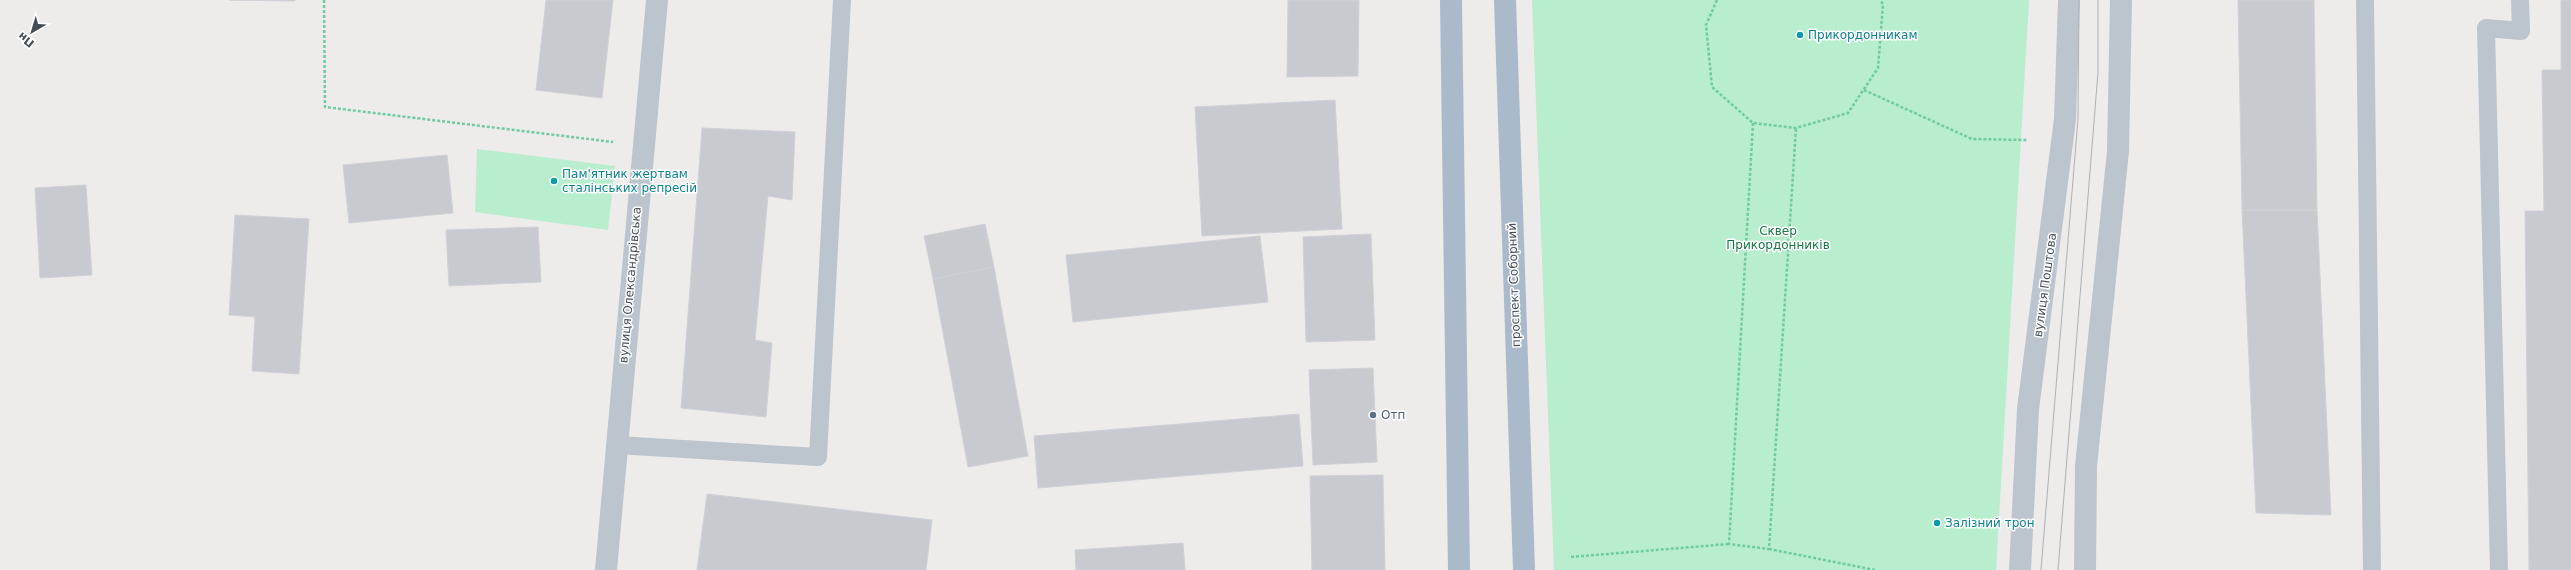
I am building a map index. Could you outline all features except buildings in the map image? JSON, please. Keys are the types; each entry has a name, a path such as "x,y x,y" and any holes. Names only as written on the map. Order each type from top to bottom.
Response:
{"main road":[{"path":"1451,0 1459,570"},
{"name":"проспект Соборний","path":"1505,0 1524,570"}],"street":[{"name":"вулиця Олександрівська","path":"606,570 656,0"},
{"name":"вулиця Поштова","path":"2020,570 2028,409 2064,119 2069,0"},
{"path":"2085,570 2086,466 2118,151 2121,0"}],"lane":[{"path":"616,445 818,457 842,0"},
{"path":"2365,0 2372,570"},
{"path":"2499,570 2486,28 2521,31 2520,0"}],"path":[{"path":"324,0 325,107 643,146"},
{"path":"1717,0 1706,26 1712,87 1752,124 1796,128 1848,113 1864,90 1878,68 1884,4 1880,0"},
{"path":"1864,90 1972,139 2027,140"},
{"path":"1729,544 1752,124"},
{"path":"1770,549 1796,128"},
{"path":"1570,557 1729,544 1770,549 1875,570"}],"green space":[{"name":"Сквер Прикордонників","path":"1532,0 2029,0 1996,570 1554,570"},
{"path":"477,149 615,166 608,230 475,212"}],"tram line":[{"path":"2041,570 2078,119 2079,0"},
{"path":"2058,570 2098,72 2098,0"}],"place":[{"name":"Прикордонникам","path":"1800,35"},
{"name":"Пам'ятник жертвам сталінських репресій","path":"554,181"},
{"name":"Отп","path":"1373,415"},
{"name":"Залізний трон","path":"1937,523"}]}
